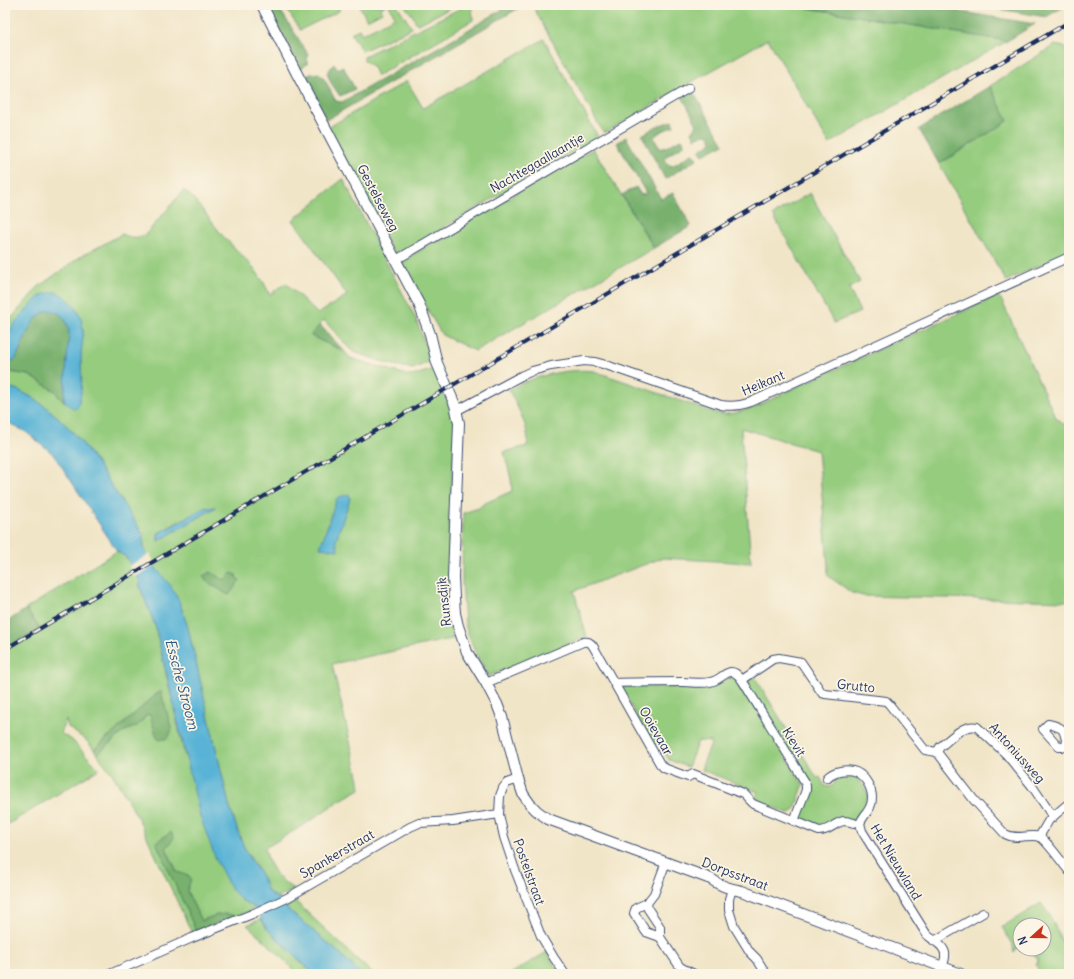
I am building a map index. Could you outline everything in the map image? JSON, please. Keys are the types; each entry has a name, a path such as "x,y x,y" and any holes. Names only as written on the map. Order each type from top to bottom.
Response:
{"street":[{"name":"Gestelseweg","path":"262,5 422,311 430,334 437,363 451,394 456,411"},
{"name":"Nachtegaallaantje","path":"396,260 689,88"},
{"name":"Heikant","path":"456,411 532,371 551,366 584,361 606,365 721,405 731,407 741,406 791,385 1069,257"},
{"name":"Runsdijk","path":"456,411 459,423 453,570 455,612 465,647 486,682 502,717 518,779"},
{"name":"Ooievaar","path":"486,682 583,642 590,642 660,764 664,768 688,777 693,774 743,794 749,802 753,804 819,831 825,831 845,821 854,823"},
{"name":"Grutto","path":"742,680 776,658 801,662 822,693 886,701 925,750 937,752"},
{"path":"614,683 710,682 732,671 742,680"},
{"name":"Kievit","path":"742,680 805,782 806,790 794,821"},
{"name":"Antoniusweg","path":"937,752 965,728 972,726 977,727 1006,754 1032,786 1053,817"},
{"path":"937,752 974,800 1005,834 1016,837 1040,837 1045,841 1069,871"},
{"name":"Het Nieuwland","path":"827,778 830,774 839,771 847,771 855,772 866,781 872,797 868,812 860,823 862,831 927,935 942,947 945,952 946,957 942,967"},
{"name":"Postelstraat","path":"518,779 507,783 500,796 499,814 504,837 515,870 541,936 554,958 566,974"},
{"name":"Dorpsstraat","path":"518,779 523,794 530,804 548,819 711,879 717,884 732,890 742,891 961,974"},
{"path":"1040,837 1049,820 1069,803"},
{"name":"Spankerstraat","path":"110,974 284,899 410,826 419,823 453,821 499,814"},
{"path":"660,937 646,932 634,913 636,908 647,902 654,894 666,862"},
{"path":"732,890 729,899 729,910 734,926 766,974"},
{"path":"647,902 648,909 660,927 660,937 681,971 694,974"},
{"path":"934,941 983,913"}],"green space":[{"path":"266,5 277,5 308,54 307,64 299,70"},
{"path":"284,5 340,5 339,11 300,30"},
{"path":"359,5 386,5 380,8 382,12 367,20"},
{"path":"389,5 397,5 412,28 362,51 351,33 359,29 362,34 395,17"},
{"path":"404,5 457,5 418,24"},
{"path":"467,5 472,5 473,20 377,76 373,67 364,60 364,57 368,54"},
{"path":"510,5 524,5 326,120 304,77 319,73 336,101 342,102"},
{"path":"532,5 790,5 1007,41 829,144 768,39 605,133 600,127"},
{"path":"790,5 919,5 1035,24 1007,41"},
{"path":"975,5 1067,5 1046,17"},
{"path":"544,39 598,137 402,252 394,255 329,127 407,81 423,108"},
{"path":"1055,45 1069,48 1069,252 1006,281 939,164 1008,121 990,86"},
{"path":"334,64 337,69 343,66 355,89 340,96 331,83 327,73"},
{"path":"990,86 1008,121 939,164 919,129"},
{"path":"692,90 724,144 703,155 700,150 712,141 709,135 705,134 695,138 692,132 697,125 682,96"},
{"path":"672,121 674,126 660,132 654,137 661,149 679,140 683,140 684,145 665,157 666,163 672,166 692,154 697,159 665,179 642,135 657,126"},
{"path":"626,137 661,199 673,193 691,226 654,248 622,195 636,187 641,195 646,193 617,143"},
{"path":"593,149 654,248 475,351 442,335 400,262"},
{"path":"343,179 416,319 431,361 413,369 386,363 354,352 324,320 311,335 344,351 350,358 407,375 412,376 434,369 442,391 456,419 449,528 449,571 450,610 456,638 332,664 360,789 265,848 268,860 278,877 294,890 278,898 268,891 260,872 244,847 229,805 188,628 179,601 144,549 142,534 98,465 79,439 61,420 33,398 18,390 5,386 5,360 8,361 6,369 10,372 29,375 55,391 65,402 81,369 83,330 81,319 37,299 14,324 5,342 5,319 9,321 38,287 80,257 122,234 140,237 146,234 184,190 194,199 222,235 254,268 270,295 286,283 318,314 347,295 293,220","holes":["204,508 215,508 158,541 158,533"]},
{"path":"810,193 860,282 849,288 860,312 834,323 773,215"},
{"path":"998,296 1001,299 1054,414 1058,420 1069,427 1069,601 863,596 852,593 827,575 828,567 818,451 741,428 751,563 662,558 574,591 587,637 489,676 477,656 468,635 465,623 462,583 463,513 479,508 483,504 512,491 511,479 504,452 527,446 528,439 522,417 509,390 528,381 550,374 584,370 594,371 713,412 731,414 758,405"},
{"path":"49,310 57,312 63,317 69,332 64,401 55,391 29,375 6,370 8,361 11,361 20,352 23,339 35,319"},
{"path":"320,325 344,351 311,336"},
{"path":"117,551 127,558 140,581 140,587 155,625 184,753 241,900 255,908 236,917 217,915 201,921 187,891 189,876 177,872 166,848 171,842 156,842 196,931 192,933 138,818 113,775 97,754 125,731 137,726 148,714 150,715 158,738 160,691 94,750 88,742 68,727 66,720 60,733 72,740 99,769 5,826 5,650 40,629 26,609"},
{"path":"211,572 223,580 232,573 236,575 237,579 240,580 228,595 206,581 203,576"},
{"path":"26,609 40,629 5,650 5,623"},
{"path":"730,676 736,677 803,784 794,811 790,813 755,800 758,792 702,770 702,766 712,742 698,741 688,767 669,760 659,743 653,746 622,689 626,685 650,687 708,687 713,686"},
{"path":"754,676 817,778 820,777 824,785 828,787 832,786 836,776 838,775 852,777 853,775 859,778 858,780 868,792 869,798 867,798 864,812 857,820 823,829 800,819 800,814 811,786 748,686 749,680"},
{"path":"160,691 172,730 168,738 160,740 157,738 150,715 148,714 137,726 125,731 97,754 94,750"},
{"path":"171,832 174,838 166,848 177,872 189,876 191,879 187,891 201,921 223,914 236,917 196,931 156,842"},
{"path":"295,901 373,974 361,974 338,952 285,907"},
{"path":"1041,903 1050,917 1018,917"},
{"path":"261,919 267,929 314,974 298,974 247,925"},
{"path":"1052,920 1069,956 1069,974 1040,974 1036,964 1038,963 1037,957 1052,957"},
{"path":"1012,921 1012,944 1002,927"},
{"path":"547,952 560,974 510,974"}],"water":[{"path":"55,292 66,297 70,301 78,311 82,323 81,396 77,408 74,409 65,402 64,399 69,332 65,320 59,314 48,311 42,313 30,327 15,360 5,360 5,341 13,325 38,298 44,294"},
{"name":"Essche Stroom","path":"5,386 18,390 46,407 79,439 98,465 143,534 144,549 157,570 171,586 179,601 188,628 229,805 244,847 250,859 262,876 270,894 278,898 285,907 338,952 361,974 314,974 267,929 255,908 241,900 230,887 216,860 200,816 155,625 140,587 140,581 127,558 117,551 52,453 26,432 5,421"},
{"path":"349,494 350,499 336,540 338,550 320,548 337,498"},
{"path":"216,507 158,541 158,534 204,508"}],"pier":[{"path":"150,554 156,565 135,577 129,566"}],"waterway":[{"path":"5,318 11,321"}],"railway":[{"path":"5,649 1069,22"}]}
